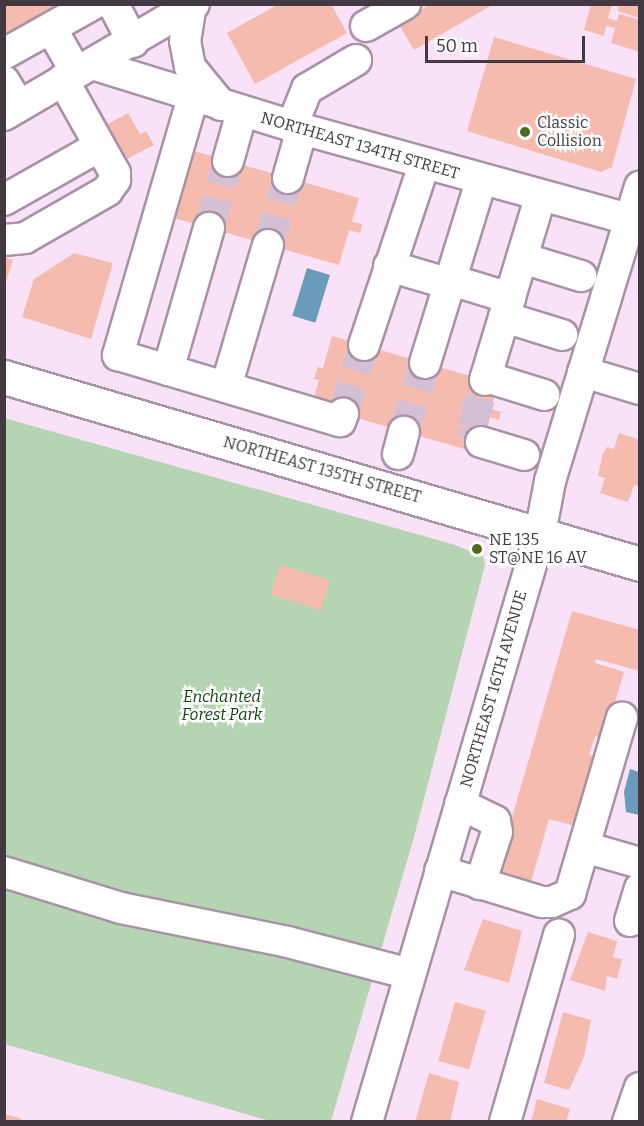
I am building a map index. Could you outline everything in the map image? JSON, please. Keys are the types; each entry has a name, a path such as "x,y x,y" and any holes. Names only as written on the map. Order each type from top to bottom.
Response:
{"main road":[{"name":"NORTHEAST 135TH STREET","path":"4,377 639,564"}],"street":[{"path":"4,54 93,4"},
{"path":"113,4 133,42"},
{"path":"366,26 405,4"},
{"path":"4,81 12,111 133,42 192,5"},
{"path":"192,5 185,41 190,67 219,105 228,161"},
{"path":"4,240 25,238 107,191 115,180 115,173 100,146 77,72 51,28"},
{"path":"288,178 307,89 356,60"},
{"name":"NORTHEAST 134TH STREET","path":"77,72 219,105 540,198 635,221"},
{"path":"219,105 118,355 340,421 343,414"},
{"path":"4,200 100,146"},
{"path":"364,345 424,165"},
{"path":"426,363 481,181"},
{"name":"NORTHEAST 16TH AVENUE","path":"367,1122 540,534 550,481 583,372 635,221 639,186"},
{"path":"540,198 485,379 544,395"},
{"path":"168,370 208,228"},
{"path":"226,387 268,245"},
{"path":"522,258 581,276"},
{"path":"389,266 450,282 562,335"},
{"path":"583,372 639,388"},
{"path":"481,442 524,455"},
{"path":"440,871 542,902 563,899 570,894 622,717"},
{"path":"460,804 495,821 497,831 480,884"},
{"path":"584,847 639,863"},
{"path":"4,872 120,908 288,942 410,974"},
{"path":"630,921 639,889"},
{"path":"505,1122 558,935"},
{"path":"628,1122 639,1088"}],"green space":[{"name":"Enchanted Forest Park","path":"4,418 452,544 483,556 485,565 414,837 331,1121 270,1121 5,1044"}],"water":[{"path":"307,268 330,275 315,323 292,316"},
{"path":"630,769 639,772 639,815 626,812 624,792"}],"building":[{"path":"4,4 69,4 4,40"},
{"path":"279,4 331,4 347,33 255,84 227,33"},
{"path":"431,4 494,4 414,50 398,23"},
{"path":"591,4 612,4 608,18 617,21 619,14 640,20 640,52 611,43 615,28 606,26 604,36 584,30"},
{"path":"612,4 640,4 640,18 617,11 619,7"},
{"path":"494,37 636,79 612,167 601,172 467,131"},
{"path":"128,113 140,134 146,131 154,145 127,159 108,124"},
{"path":"194,151 359,198 352,222 362,224 360,233 349,230 339,265 174,218 181,194 175,193 179,180 185,181"},
{"path":"74,253 113,263 91,339 22,317 34,279"},
{"path":"4,257 13,260 5,285 4,285"},
{"path":"332,336 498,384 491,409 501,412 499,420 489,417 478,453 312,405 319,380 314,379 318,367 323,368"},
{"path":"619,433 640,440 640,486 634,485 628,502 600,493 605,478 598,476 603,453 607,447 614,449"},
{"path":"280,565 330,580 321,610 271,595"},
{"path":"572,611 640,630 640,671 596,659 595,663 624,672 604,739 595,736 589,755 599,758 579,827 549,819 529,889 494,879"},
{"path":"483,919 522,931 509,983 464,970"},
{"path":"588,932 617,941 613,957 622,959 617,979 607,976 605,991 570,980"},
{"path":"455,1002 486,1011 469,1069 438,1061"},
{"path":"563,1012 591,1020 584,1057 569,1090 544,1083"},
{"path":"429,1073 459,1082 450,1122 415,1122"},
{"path":"537,1099 570,1109 566,1122 531,1122"},
{"path":"4,1114 22,1119 21,1122 4,1122"}],"tunnel":[{"path":"209,228 228,161"},
{"path":"268,245 288,178"},
{"path":"343,414 364,345"},
{"path":"404,432 425,363"},
{"path":"481,442 473,436 472,427 485,380"}],"place":[{"name":"Classic Collision","path":"525,132"},
{"name":"NE 135 ST@NE 16 AV","path":"477,549"}]}
